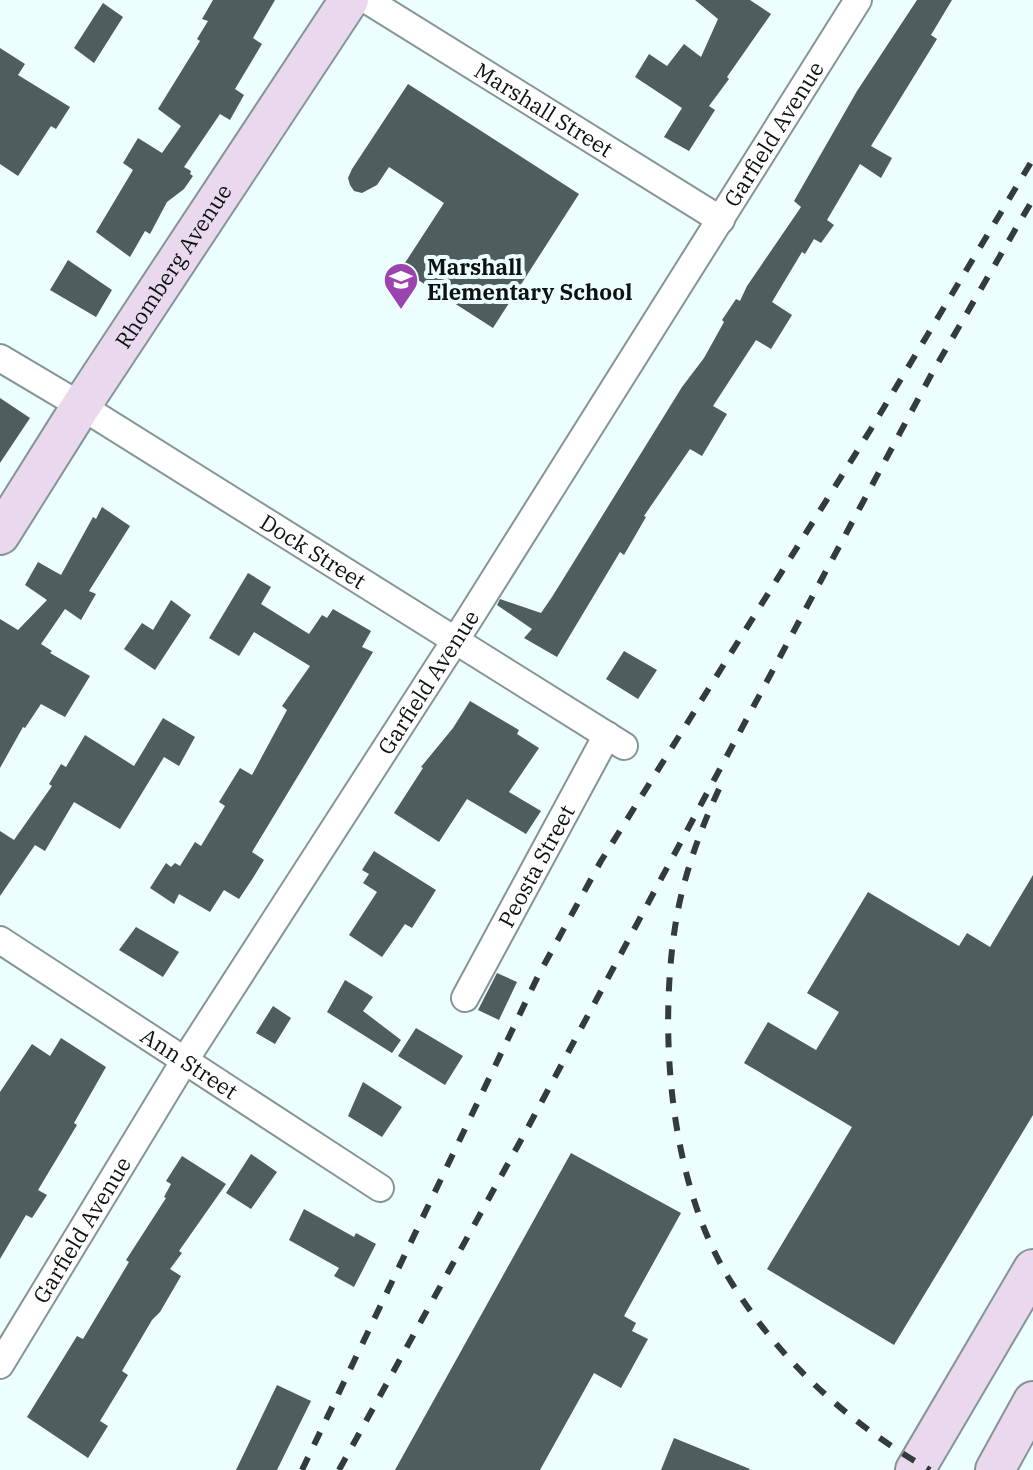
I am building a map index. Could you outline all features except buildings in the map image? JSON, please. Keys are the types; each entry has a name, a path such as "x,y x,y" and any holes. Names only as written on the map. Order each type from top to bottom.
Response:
{"street":[{"name":"Rhomberg Avenue","path":"0,535 81,406 349,0"},
{"name":"Marshall Street","path":"367,0 721,220"},
{"name":"Garfield Avenue","path":"0,1365 185,1060 454,642 858,0"},
{"name":"Dock Street","path":"0,358 616,741"},
{"name":"Peosta Street","path":"465,998 616,741"},
{"name":"Ann Street","path":"0,940 380,1188"},
{"path":"915,1470 1033,1269"},
{"path":"995,1470 1033,1401"}],"railway":[{"path":"302,1470 539,974 601,861 871,429 1033,159"},
{"path":"339,1470 526,1131 931,375 1033,199"},
{"path":"719,789 684,883 671,960 668,1007 674,1106 694,1201 711,1245 733,1285 773,1340 845,1412 930,1470"}],"place":[{"name":"Marshall Elementary School","path":"401,311"}]}
